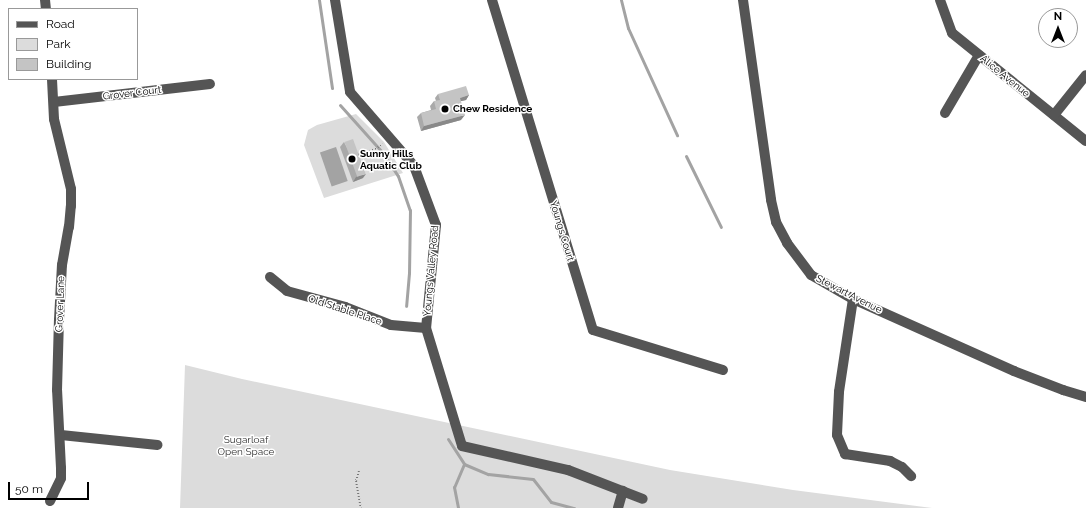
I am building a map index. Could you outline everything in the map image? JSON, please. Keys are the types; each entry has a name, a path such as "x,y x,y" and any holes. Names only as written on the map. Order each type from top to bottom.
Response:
{"street":[{"name":"Youngs Valley Road","path":"335,0 350,92 414,166 436,225 426,328 462,446 568,470 623,491"},
{"name":"Youngs Court","path":"492,0 593,330 723,370"},
{"name":"Stewart Avenue","path":"743,0 771,200 776,222 787,243 811,275 853,299 1014,371 1063,390 1086,397"},
{"name":"Alice Avenue","path":"940,0 952,34 1086,141"},
{"path":"945,113 979,55"},
{"path":"1054,116 1086,75"},
{"name":"Grover Lane","path":"50,501 60,478 61,435 57,390 62,265 70,227 71,189 54,119 52,80"},
{"name":"Grover Court","path":"54,102 210,84"},
{"name":"Old Stable Place","path":"270,277 287,291 345,307 391,324 426,328"},
{"path":"853,299 839,392 838,435 845,454 890,461 902,467 911,476"},
{"path":"61,435 157,445"},
{"path":"618,508 623,491 644,499"}],"path":[{"path":"355,156 382,145"},
{"path":"359,471 356,481 361,508"}],"green space":[{"name":"Sunny Hills Aquatic Club","path":"356,114 384,142 403,173 324,198 304,145 308,130 317,125"},
{"name":"Sugarloaf Open Space","path":"185,365 242,379 670,470 793,490 932,508 180,508"}],"shaded area":[{"path":"336,147 348,181 332,187 320,153"}],"building":[{"name":"Chew Residence","path":"466,86 469,95 460,98 465,115 424,126 421,113 436,109 434,101 440,100 438,94"},
{"path":"353,139 366,174 357,177 345,142"}],"waterway":[{"path":"319,0 332,88"},
{"path":"621,0 628,28 677,135"},
{"path":"340,105 383,153 398,176 410,210 409,273 406,306"},
{"path":"686,156 721,227"},
{"path":"448,439 464,464 454,487 458,508"},
{"path":"464,464 488,474 533,479 551,502 574,508"}],"place":[{"name":"Chew Residence","path":"445,109"},
{"name":"Sunny Hills Aquatic Club","path":"352,159"}]}
